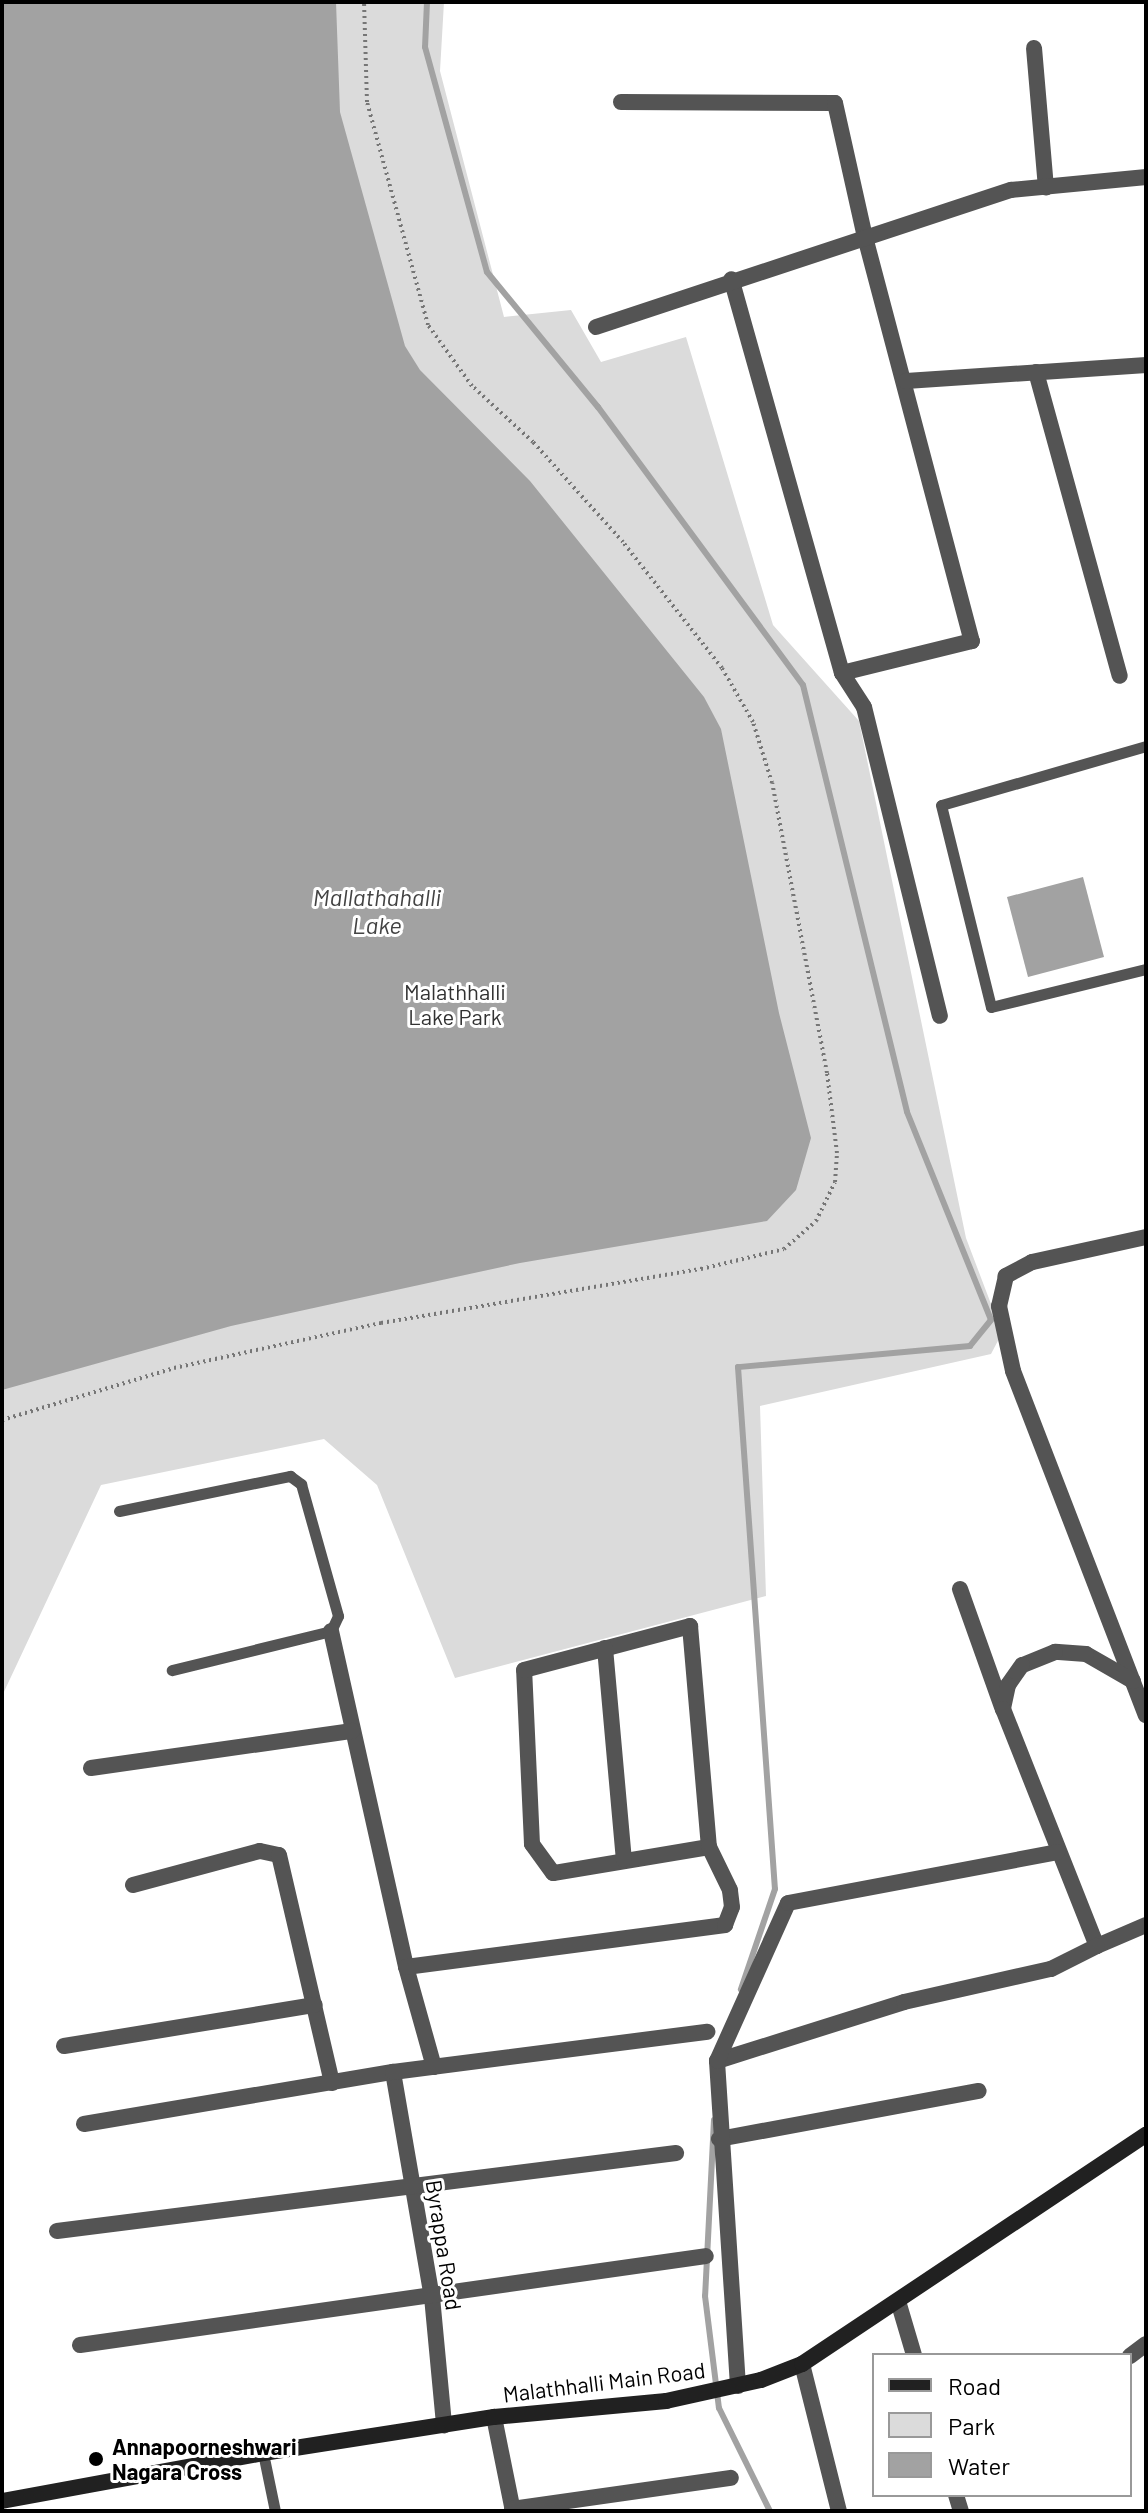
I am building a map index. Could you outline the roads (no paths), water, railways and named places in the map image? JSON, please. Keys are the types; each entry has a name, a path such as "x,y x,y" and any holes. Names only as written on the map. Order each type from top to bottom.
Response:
{"main road":[{"name":"Malathhalli Main Road","path":"2,2501 34,2503 263,2453 494,2417 666,2401 738,2386 802,2364 1146,2135"}],"street":[{"path":"1034,48 1046,187"},
{"path":"621,102 835,103 865,237 906,381 972,641 842,673"},
{"path":"596,327 731,279 1011,190 1146,177"},
{"path":"731,279 842,673 864,707 940,1016"},
{"path":"906,381 1146,365"},
{"path":"1036,372 1120,676"},
{"path":"1146,1237 1032,1262 1006,1276 999,1306 1013,1371 1146,1715"},
{"path":"960,1589 1057,1852 1097,1946"},
{"path":"406,1967 725,1925 732,1907 730,1890 709,1847 690,1626 524,1670 532,1844 553,1873 709,1847"},
{"path":"331,1631 406,1967 434,2067"},
{"path":"605,1648 624,1859"},
{"path":"1003,1709 1008,1685 1022,1665 1055,1652 1086,1654 1133,1681"},
{"path":"91,1768 352,1731"},
{"path":"133,1885 260,1851 279,1855 332,2083"},
{"path":"738,2386 719,2139 717,2061 788,1903 1057,1852"},
{"path":"717,2061 904,2002 1051,1969 1146,1925"},
{"path":"64,2046 315,2005"},
{"path":"84,2124 393,2072 707,2032"},
{"name":"Byrappa Road","path":"393,2072 432,2297 444,2425"},
{"path":"719,2139 979,2091"},
{"path":"57,2231 676,2153"},
{"path":"80,2345 706,2256"},
{"path":"898,2301 913,2353"},
{"path":"1139,2350 1146,2368"},
{"path":"802,2364 839,2511"},
{"path":"494,2417 512,2510 731,2478"}],"lane":[{"path":"1146,746 941,805 991,1007 1146,969"},
{"path":"119,1511 290,1476 301,1484 338,1616 331,1631 172,1670"},
{"path":"263,2453 275,2511"}],"water":[{"name":"Mallathahalli Lake","path":"2,2 336,2 340,112 405,346 420,370 530,481 704,697 721,729 779,1013 811,1138 796,1190 767,1221 520,1263 231,1326 2,1390"},
{"path":"1083,877 1104,957 1028,977 1007,897"}],"waterway":[{"path":"427,2 425,47 487,272 598,407 803,685 907,1112 991,1320 970,1346 738,1367 775,1889 741,1989"},
{"path":"714,2120 705,2296 719,2408 770,2511"}],"place":[{"name":"Annapoorneshwari Nagara Cross","path":"96,2459"}],"park label":[{"name":"Malathhalli Lake Park","path":"455,1004"}]}
